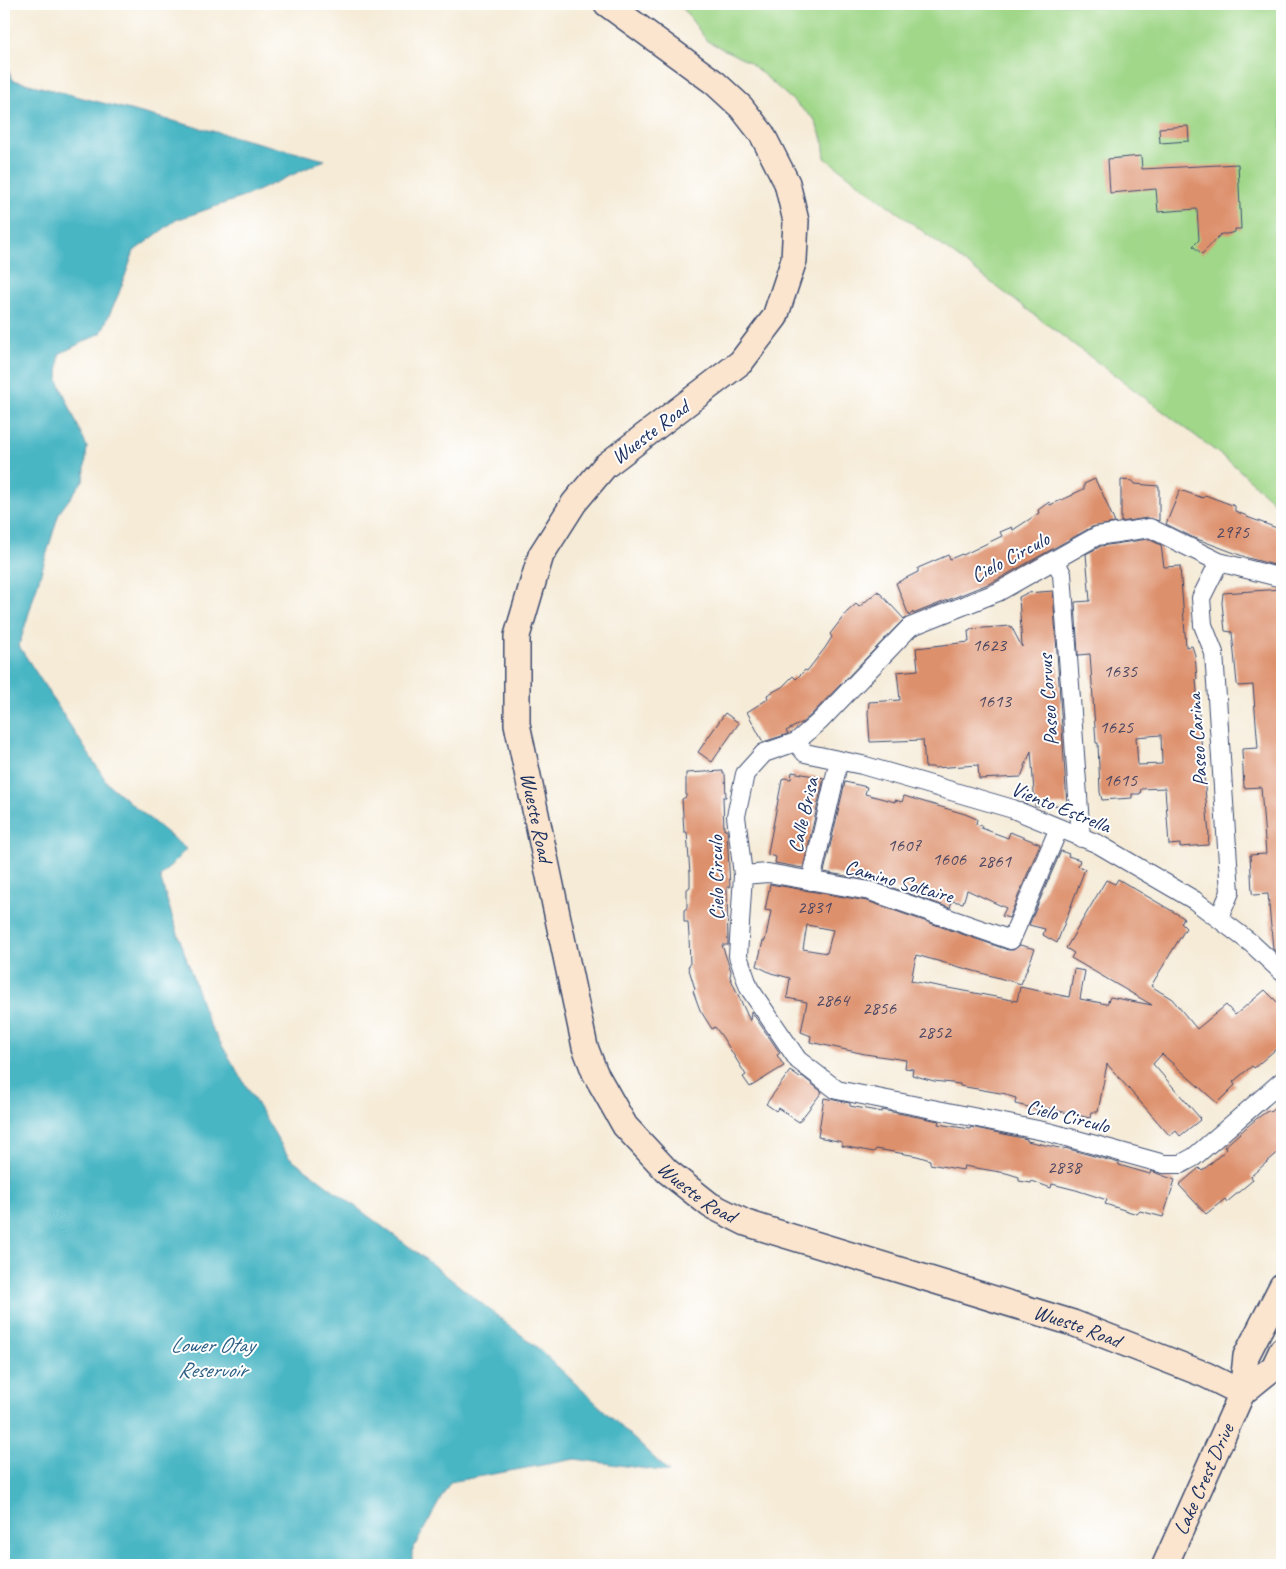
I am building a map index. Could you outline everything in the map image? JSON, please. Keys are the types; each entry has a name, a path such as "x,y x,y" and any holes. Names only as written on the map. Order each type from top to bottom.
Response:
{"street":[{"name":"Wueste Road","path":"607,4 715,83 741,107 762,134 787,182 796,221 794,260 776,317 741,362 605,466 574,503 541,555 517,636 517,724 586,1047 595,1073 625,1126 667,1171 710,1205 746,1223 1073,1323 1206,1375 1242,1393"},
{"name":"Cielo Circulo","path":"1282,578 1219,562 1150,528 1097,536 998,592 910,627 819,722 796,742 764,753 745,774 736,816 742,875 738,956 749,988 798,1060 837,1090 1048,1132 1164,1164 1181,1164 1194,1157 1282,1081"},
{"name":"Paseo Corvus","path":"1055,560 1062,574 1081,838"},
{"name":"Paseo Carina","path":"1219,562 1201,598 1203,625 1214,653 1230,892 1219,918"},
{"name":"Viento Estrella","path":"796,742 805,753 862,765 1013,810 1098,844 1194,900 1251,943 1282,972"},
{"name":"Calle Brisa","path":"811,881 839,760"},
{"name":"Camino Soltaire","path":"742,875 768,874 870,891 1011,940 1059,828"},
{"name":"Lake Crest Drive","path":"1165,1565 1242,1393 1246,1356 1282,1286"},
{"name":"Lake Crest Drive","path":"1242,1393 1274,1367 1282,1350"}],"green space":[{"path":"680,4 1282,4 1282,510 1235,466 825,158 823,140 814,119 749,62 707,41"}],"water":[{"name":"Lower Otay Reservoir","path":"4,61 13,80 325,160 246,196 176,220 134,251 119,293 101,333 59,354 58,380 87,447 84,479 59,513 19,646 108,784 186,849 160,877 172,916 208,1022 288,1156 419,1254 539,1349 669,1472 575,1459 450,1482 412,1551 412,1565 4,1565"}],"building":[{"path":"1188,126 1189,141 1160,143 1159,128"},
{"path":"1141,156 1142,169 1238,164 1241,229 1221,234 1202,254 1193,246 1199,240 1197,209 1158,212 1156,189 1110,193 1108,159"},
{"path":"1095,479 1115,523 1092,527 993,582 913,614 913,612 909,616 896,583 918,572 918,568 948,555 950,559 963,555 1002,536 1000,532 1012,527 1013,530 1039,513 1038,510 1049,502 1050,505 1073,495 1084,489 1084,484"},
{"path":"1121,480 1133,481 1135,484 1159,486 1159,521 1148,518 1121,522"},
{"path":"1180,490 1203,498 1205,495 1235,506 1235,511 1282,530 1282,567 1248,558 1192,537 1166,524"},
{"path":"1148,539 1161,545 1164,567 1180,566 1186,647 1192,646 1195,655 1209,836 1208,845 1180,847 1180,844 1169,845 1165,788 1141,789 1140,794 1132,794 1132,798 1102,800 1090,654 1078,655 1075,602 1090,601 1086,554 1101,546","holes":["1161,735 1162,764 1138,765 1136,737"]},
{"path":"1282,589 1282,952 1277,952 1273,949 1268,894 1253,895 1252,892 1250,855 1266,854 1261,787 1244,788 1242,749 1258,748 1253,685 1238,686 1237,684 1232,632 1225,631 1222,603 1223,593"},
{"path":"878,591 904,619 810,716 786,731 788,734 763,742 747,712 768,699 767,695 782,687 793,676 796,679 805,670 807,671 825,648 832,637 830,634 847,612 856,604 859,607"},
{"path":"1053,591 1067,805 1035,806 1031,751 1021,777 979,779 978,765 925,767 923,740 870,742 869,702 900,700 897,672 918,670 916,648 969,642 968,631 970,629 1011,626 1022,647 1019,597 1027,593"},
{"path":"725,713 739,723 712,762 698,752"},
{"path":"723,771 723,774 725,774 726,797 723,797 724,830 727,830 730,887 727,887 728,945 722,945 731,971 730,977 750,1021 751,1011 780,1053 777,1055 784,1066 750,1087 743,1077 746,1075 723,1038 715,1027 712,1029 700,1010 693,991 695,989 688,966 690,965 688,922 684,922 684,910 687,908 687,889 690,887 687,832 684,832 682,799 686,797 686,773"},
{"path":"792,772 824,778 803,868 775,863 776,857 768,855 782,780 784,778 791,779"},
{"path":"845,782 867,787 865,794 895,802 895,800 902,802 904,796 965,814 977,819 976,824 982,826 981,828 1008,838 1010,832 1040,844 1009,918 1002,916 1006,908 967,890 963,903 952,901 950,908 873,881 824,872"},
{"path":"1061,851 1069,854 1068,856 1080,860 1078,866 1085,869 1057,943 1043,935 1045,929 1029,925"},
{"path":"1118,879 1184,918 1181,923 1186,928 1151,986 1172,999 1197,1029 1226,1005 1235,1015 1265,990 1282,1007 1282,1044 1254,1068 1252,1066 1233,1082 1235,1085 1217,1103 1162,1054 1153,1064 1200,1118 1180,1136 1176,1131 1170,1136 1107,1064 1098,1112 1091,1112 1090,1118 1041,1107 1041,1110 1015,1104 1016,1098 1006,1094 960,1086 960,1084 934,1081 912,1075 913,1069 905,1068 906,1060 865,1054 810,1042 811,1036 801,1032 807,1002 787,998 790,978 771,973 757,966 763,941 765,941 771,911 765,910 770,884 867,901 1008,950 1013,950 1020,945 1035,949 1021,984 916,955 911,981 1017,1001 1020,987 1069,997 1074,969 1085,971 1080,999 1107,1004 1110,997 1152,1005 1071,958 1074,953 1066,948 1106,880 1115,884","holes":["807,925 833,930 827,953 803,949"]},
{"path":"790,1071 800,1078 802,1076 822,1092 799,1122 778,1108 776,1111 766,1104"},
{"path":"824,1098 850,1103 850,1106 939,1121 938,1124 970,1129 971,1127 1027,1139 1027,1141 1065,1148 1119,1163 1119,1165 1150,1174 1151,1171 1175,1180 1163,1217 1140,1211 1137,1214 1105,1204 1107,1200 1052,1184 1051,1188 1032,1181 1031,1183 1019,1181 1019,1177 1006,1173 964,1166 963,1170 930,1164 930,1160 917,1156 876,1149 874,1152 842,1146 842,1142 818,1137"},
{"path":"1282,1102 1282,1149 1251,1176 1253,1180 1227,1202 1225,1199 1206,1214 1179,1185 1199,1168 1202,1171 1227,1149 1224,1147 1256,1119 1269,1110 1271,1112"}]}
